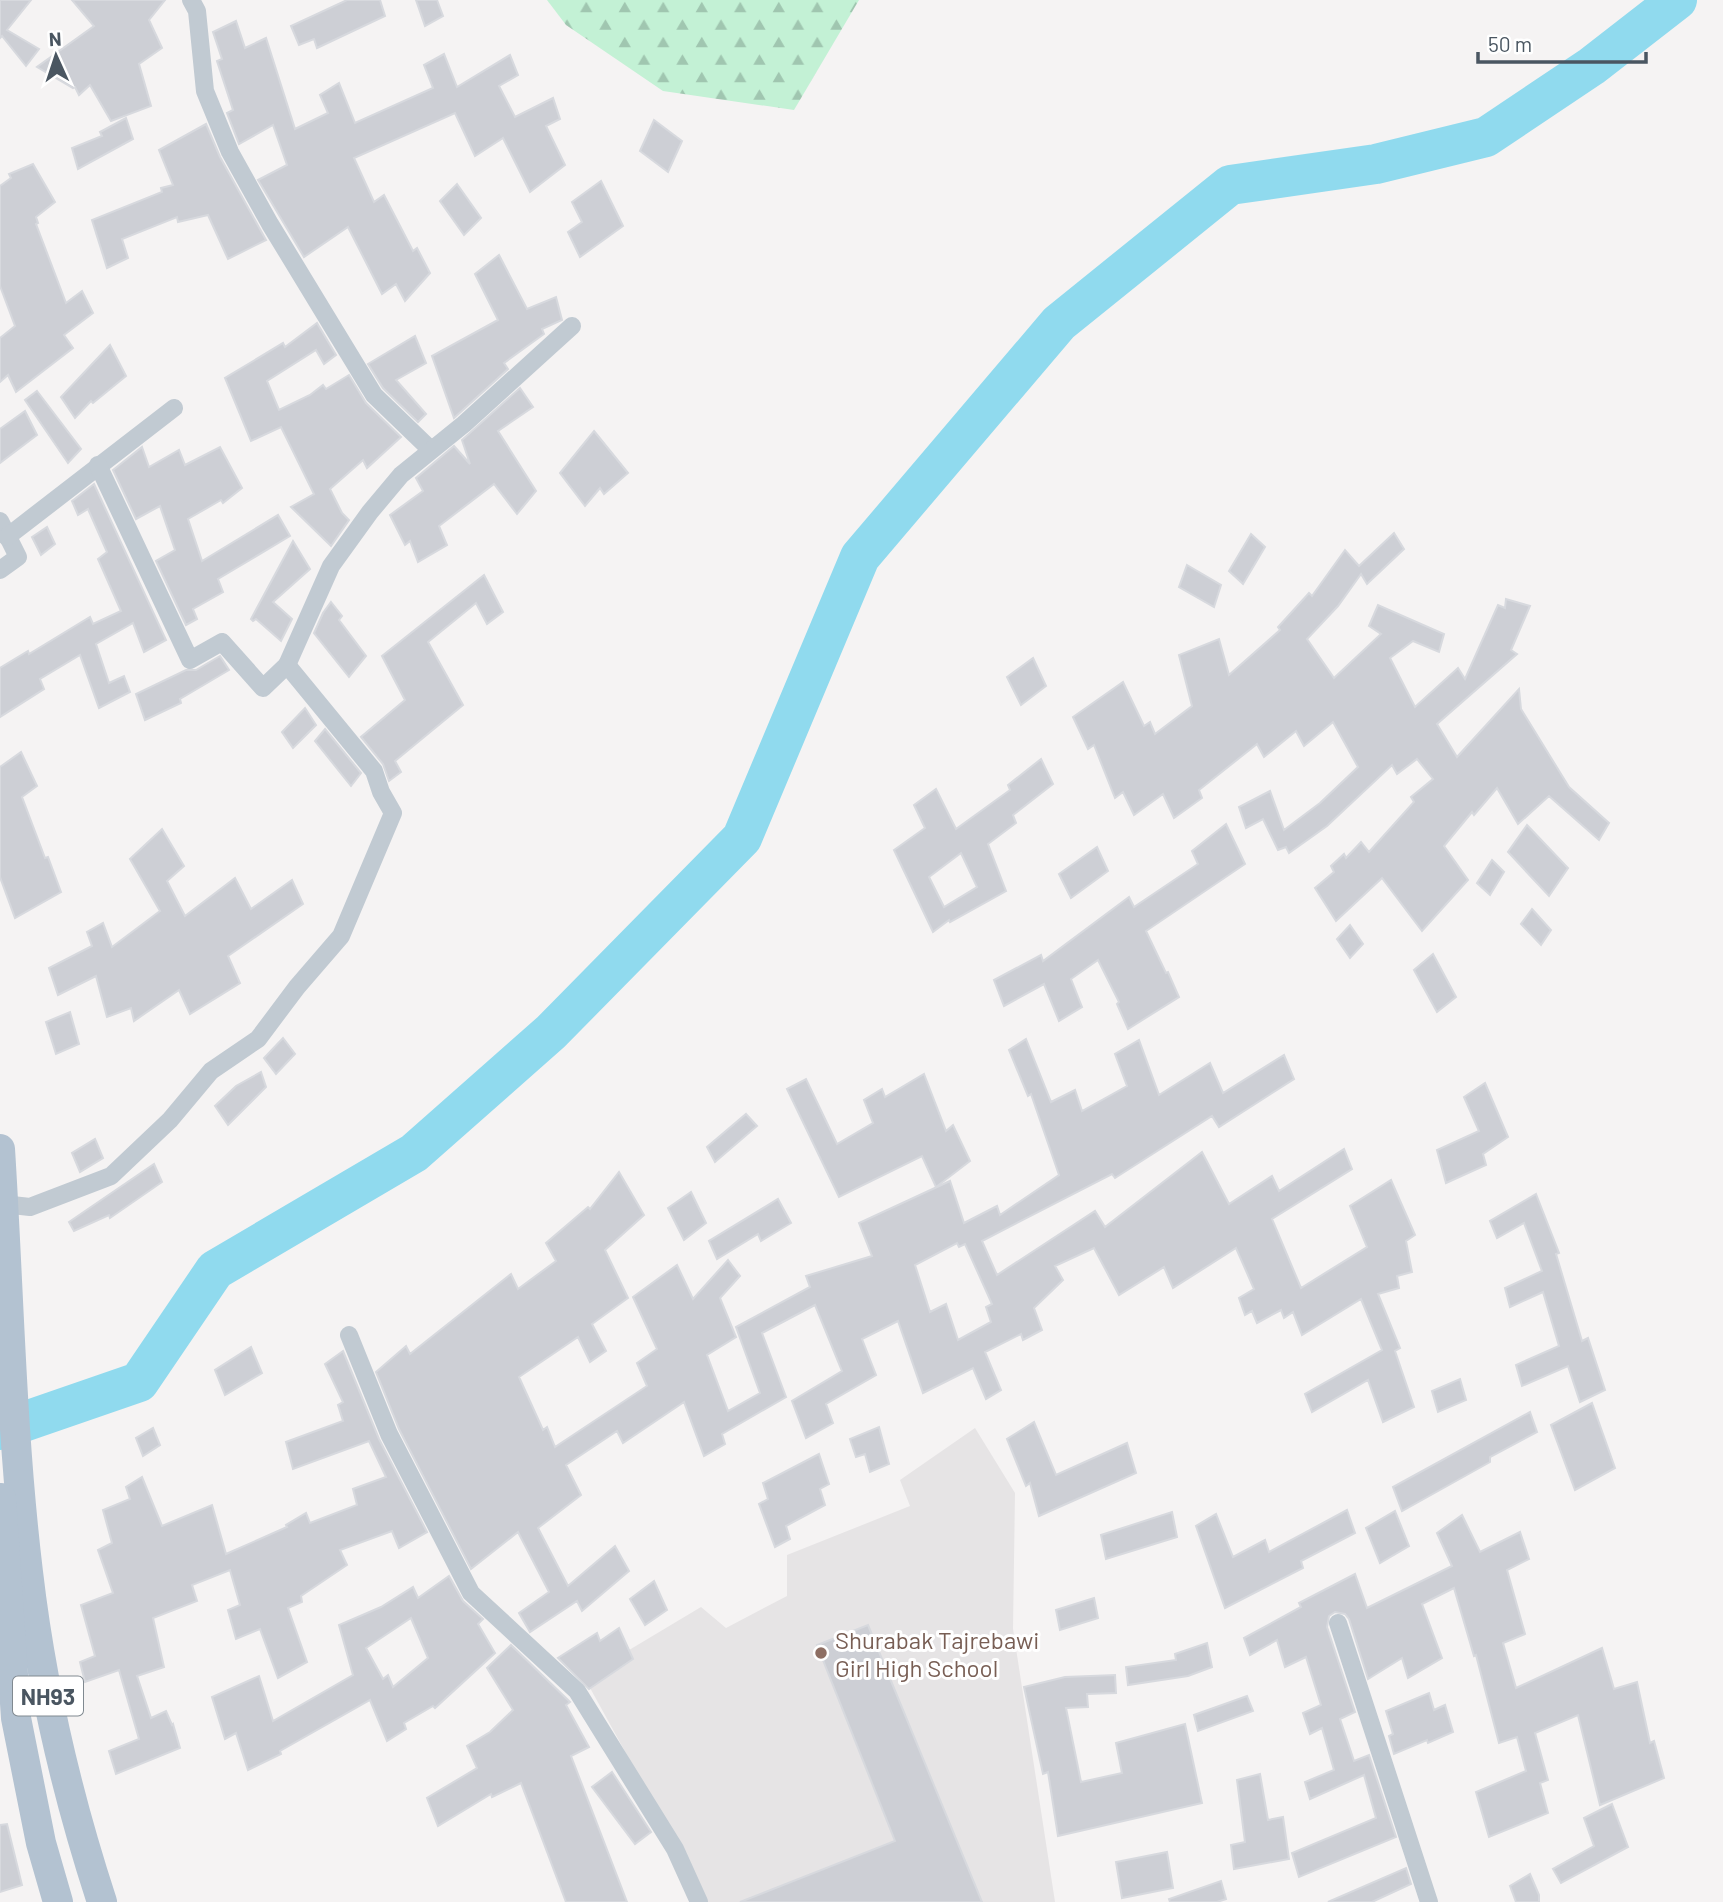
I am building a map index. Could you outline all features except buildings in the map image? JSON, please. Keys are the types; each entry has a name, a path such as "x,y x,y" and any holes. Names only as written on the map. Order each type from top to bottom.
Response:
{"main road":[{"name":"NH93","path":"0,1149 7,1282 8,1721 58,1902"},
{"name":"NH93","path":"7,1485 28,1573 48,1695 77,1825 102,1902"}],"street":[{"path":"191,0 197,11 205,91 230,152 270,224 374,395 431,450"},
{"path":"98,465 190,660 222,642 263,688 287,666 331,566 401,475 464,424 572,326"},
{"path":"0,570 18,557 3,529 98,465 174,408"},
{"path":"4,1204 30,1208 111,1176 170,1120 211,1071 258,1039 297,987 341,936 393,813 381,792 374,771 287,666"},
{"path":"349,1335 389,1434 471,1592 577,1691 674,1849 699,1902"},
{"path":"1338,1623 1429,1902"}],"shaded area":[{"name":"Shurabak Tajrebawi Girl High School","path":"975,1428 1015,1493 1013,1629 1055,1902 708,1902 584,1677 701,1607 726,1628 787,1596 787,1555 910,1506 900,1480"}],"green space":[{"path":"547,0 859,0 794,110 663,91 566,25"}],"waterway":[{"path":"0,1430 139,1382 215,1270 414,1153 551,1032 742,838 860,557 1059,323 1230,185 1376,164 1486,137 1592,66 1677,0"}],"place":[{"name":"Shurabak Tajrebawi Girl High School","path":"821,1653"}]}
